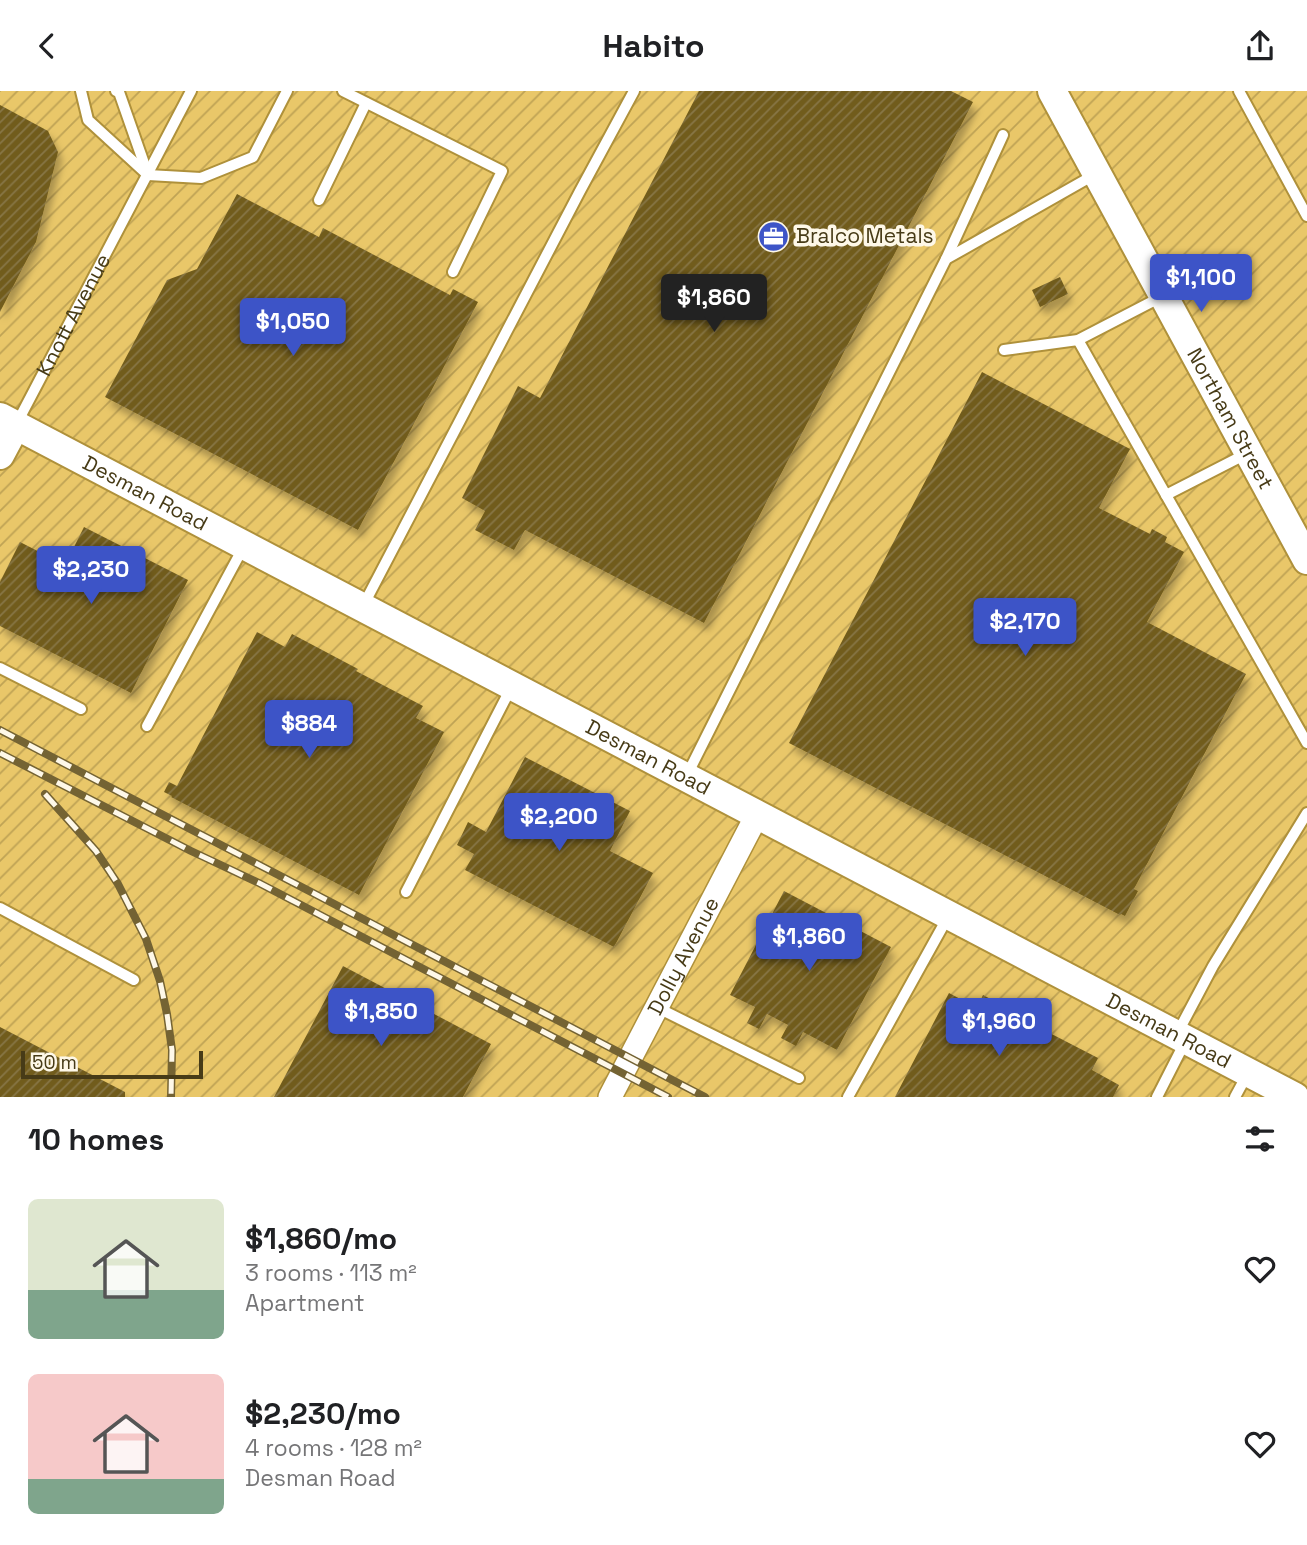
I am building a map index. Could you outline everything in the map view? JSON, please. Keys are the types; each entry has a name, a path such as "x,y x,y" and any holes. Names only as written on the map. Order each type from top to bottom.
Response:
{"street":[{"name":"Northam Street","path":"1052,91 1307,560"},
{"name":"Desman Road","path":"8,421 1181,1037 1242,1085 1295,1097"},
{"name":"Knott Avenue","path":"0,455 8,421"},
{"name":"Dolly Avenue","path":"610,1097 757,815"}],"lane":[{"path":"80,91 88,120 148,175 201,178 253,157 287,91"},
{"path":"116,91 119,92 148,175"},
{"name":"Knott Avenue","path":"8,421 148,175 191,91"},
{"path":"343,91 502,171 453,272"},
{"path":"362,607 634,91"},
{"path":"1240,91 1307,216"},
{"path":"319,200 366,103"},
{"path":"686,777 946,259 1003,135"},
{"path":"946,259 1097,173"},
{"path":"1003,350 1078,340 1163,296"},
{"path":"1078,340 1307,743"},
{"path":"1166,495 1248,453"},
{"path":"147,726 244,545"},
{"path":"0,668 81,709"},
{"path":"406,893 512,686"},
{"path":"1157,1097 1213,966 1307,813"},
{"path":"0,908 134,980"},
{"path":"848,1097 949,915"},
{"path":"656,1007 799,1078"}],"shaded area":[{"path":"0,91 1307,91 1307,1097 0,1097"}],"building":[{"path":"699,91 951,91 973,102 704,623 525,530 514,550 475,530 485,511 462,498 518,386 540,398"},
{"path":"0,105 48,131 58,152 36,242 0,312"},
{"path":"237,194 319,237 323,228 450,295 453,289 478,302 358,530 105,397 167,280 197,269"},
{"path":"1060,277 1068,294 1040,307 1032,290"},
{"path":"982,372 1130,449 1099,508 1150,534 1152,529 1167,537 1165,542 1184,552 1147,622 1246,674 1134,889 1138,891 1125,916 789,743"},
{"path":"84,527 188,580 131,693 0,626 0,582 20,542 65,565"},
{"path":"257,632 285,647 292,634 358,669 356,671 423,706 416,718 444,732 359,895 164,792 169,782 177,786"},
{"path":"525,757 630,811 610,851 653,873 614,947 465,870 474,854 457,845 468,822 486,832"},
{"path":"784,891 891,947 837,1050 803,1032 796,1046 781,1038 788,1025 767,1014 759,1029 747,1023 755,1007 730,995"},
{"path":"343,966 491,1044 463,1097 274,1097"},
{"path":"949,993 977,1008 983,995 1098,1058 1092,1070 1119,1085 1113,1097 895,1097"},
{"path":"0,1027 125,1092 125,1097 0,1097"}],"railway":[{"path":"0,730 705,1097"},
{"path":"0,753 259,883 668,1097"},
{"path":"45,794 96,851 118,884 146,939 160,981 167,1014 172,1050 171,1097"}],"place":[{"name":"Bralco Metals","path":"773,236"}]}
